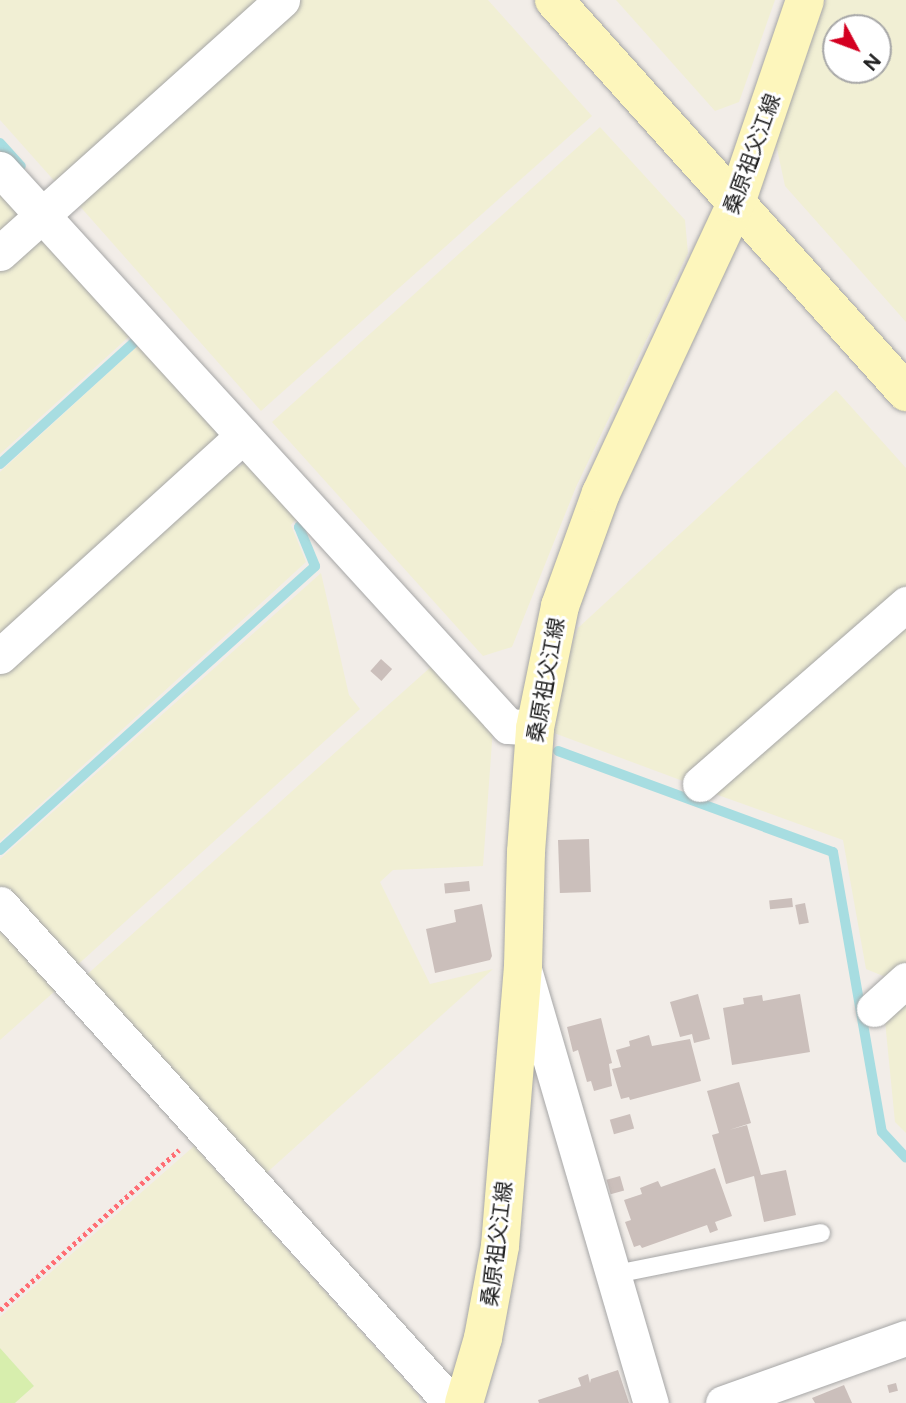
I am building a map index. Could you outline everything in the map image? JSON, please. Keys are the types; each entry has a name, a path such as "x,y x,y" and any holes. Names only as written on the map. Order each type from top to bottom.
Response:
{"main road":[{"path":"554,0 906,392"},
{"name":"桑原祖父江線","path":"464,1403 483,1338 500,1246 523,966 526,852 535,728 560,606 601,493 736,203 805,0"}],"street":[{"path":"0,253 282,0"},
{"path":"0,169 508,726 535,728"},
{"path":"0,656 243,436"},
{"path":"700,784 906,604"},
{"path":"0,904 451,1403"},
{"path":"523,966 616,1274 651,1403"},
{"path":"874,1009 906,980"},
{"path":"723,1403 906,1338"}],"lane":[{"path":"616,1274 821,1233"}],"path":[{"path":"0,1310 203,1129"}],"shaded area":[{"path":"0,0 263,0 58,185 0,120"},
{"path":"301,0 488,0 592,116 261,411 77,203"},
{"path":"616,0 775,0 739,102 715,111"},
{"path":"826,0 906,0 906,322 785,186 776,144"},
{"path":"600,127 685,220 688,253 576,487 512,647 483,656 272,422"},
{"path":"0,181 26,210 0,233"},
{"path":"41,230 134,332 0,454 0,267"},
{"path":"142,342 226,434 0,641 0,472"},
{"path":"836,390 906,468 906,595 691,784 554,733 569,654 578,628"},
{"path":"250,457 301,512 291,525 306,562 0,841 0,675 234,462 239,467"},
{"path":"321,573 349,695 360,709 73,969 0,887 0,859"},
{"path":"906,611 906,968 893,980 866,969 843,840 704,790"},
{"path":"433,665 493,728 483,866 393,870 380,882 430,984 493,969 262,1177 82,979"},
{"path":"0,931 55,991 0,1040"},
{"path":"906,992 906,1133 895,1122 884,1011"},
{"path":"194,1146 419,1396 420,1403 15,1403 34,1386 0,1348 0,1317"}],"green space":[{"path":"0,1348 34,1386 15,1403 0,1403"}],"building":[{"path":"381,659 392,669 381,681 370,671"},
{"path":"589,839 591,892 560,893 558,840"},
{"path":"469,881 470,891 445,894 444,884"},
{"path":"792,898 793,907 770,909 769,900"},
{"path":"805,903 809,923 799,925 795,905"},
{"path":"482,904 492,956 490,960 435,973 426,929 456,922 454,910"},
{"path":"698,994 710,1039 694,1043 692,1034 680,1037 670,1002"},
{"path":"800,994 810,1052 732,1065 723,1008 744,1004 743,998 762,995 763,1001"},
{"path":"601,1018 612,1063 609,1064 612,1086 594,1091 591,1081 587,1082 578,1050 573,1052 567,1027"},
{"path":"649,1035 652,1046 690,1039 701,1081 630,1100 629,1097 621,1099 612,1069 621,1067 616,1050 630,1046 629,1041"},
{"path":"739,1082 751,1123 729,1130 747,1125 761,1175 786,1170 796,1215 764,1222 754,1176 726,1184 712,1135 719,1133 707,1091"},
{"path":"630,1114 634,1128 614,1134 610,1120"},
{"path":"715,1168 732,1216 715,1222 718,1230 710,1233 707,1225 642,1248 640,1245 634,1247 625,1222 631,1220 624,1200 642,1194 640,1188 658,1181 661,1187"},
{"path":"620,1176 624,1190 611,1194 607,1180"},
{"path":"618,1370 629,1403 539,1403 538,1400 581,1386 578,1378 588,1374 590,1383 591,1379"},
{"path":"896,1383 898,1391 889,1393 887,1385"},
{"path":"844,1385 852,1403 815,1403 812,1398"}],"waterway":[{"path":"0,143 21,166"},
{"path":"0,464 140,337"},
{"path":"0,850 315,566 299,527 306,519"},
{"path":"558,751 833,852 882,1132 906,1158"}]}
